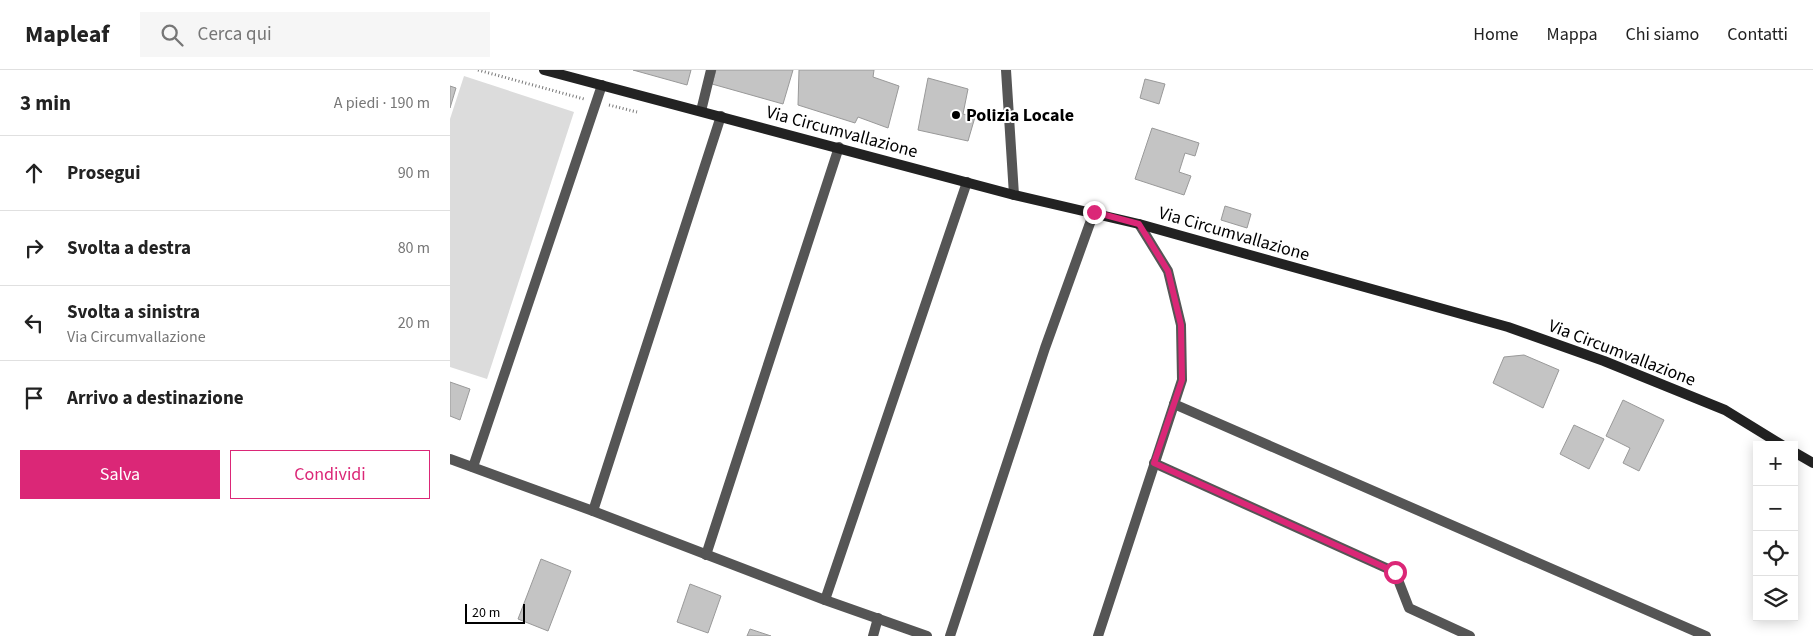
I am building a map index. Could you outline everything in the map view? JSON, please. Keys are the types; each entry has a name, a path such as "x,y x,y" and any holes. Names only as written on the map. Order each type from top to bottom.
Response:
{"main road":[{"name":"Via Circumvallazione","path":"544,70 1014,195 1094,212 1508,326 1604,361 1725,410 1775,441"},
{"path":"1798,454 1813,463"}],"street":[{"path":"701,111 711,70"},
{"path":"1006,70 1014,195"},
{"path":"474,468 602,85"},
{"path":"593,511 721,116"},
{"path":"706,555 839,147"},
{"path":"825,600 967,182"},
{"path":"950,636 1045,348 1094,212"},
{"path":"1098,636 1182,380 1181,325 1168,271 1139,224"},
{"path":"1174,404 1706,636"},
{"path":"450,459 926,636"},
{"path":"1154,463 1395,572 1409,608 1470,636"},
{"path":"873,636 878,618"}],"path":[{"path":"478,70 575,96"}],"shaded area":[{"path":"464,76 574,112 487,379 450,367 450,119"}],"building":[{"path":"633,70 691,70 687,85"},
{"path":"716,70 793,70 783,104 712,84"},
{"path":"799,70 874,70 873,77 899,86 888,128 858,117 855,123 798,105"},
{"path":"928,78 968,89 963,114 975,117 968,141 918,130"},
{"path":"1145,79 1165,84 1159,104 1140,98"},
{"path":"450,86 456,88 450,108"},
{"path":"1152,128 1199,143 1195,156 1185,153 1179,172 1191,176 1184,195 1135,179"},
{"path":"1225,206 1251,214 1247,228 1221,220"},
{"path":"1524,355 1559,370 1543,408 1493,383 1504,357"},
{"path":"450,382 470,389 460,420 450,416"},
{"path":"1623,400 1664,420 1639,471 1623,463 1630,448 1606,436"},
{"path":"1574,425 1604,439 1589,469 1560,454"},
{"path":"541,559 571,571 548,631 518,619"},
{"path":"690,584 721,596 708,633 677,622"},
{"path":"750,629 771,636 747,636"}],"place":[{"name":"Polizia Locale","path":"956,115"}],"route":[{"path":"1094,212 1139,224 1168,271 1181,325 1182,380 1154,463 1395,572"}]}
